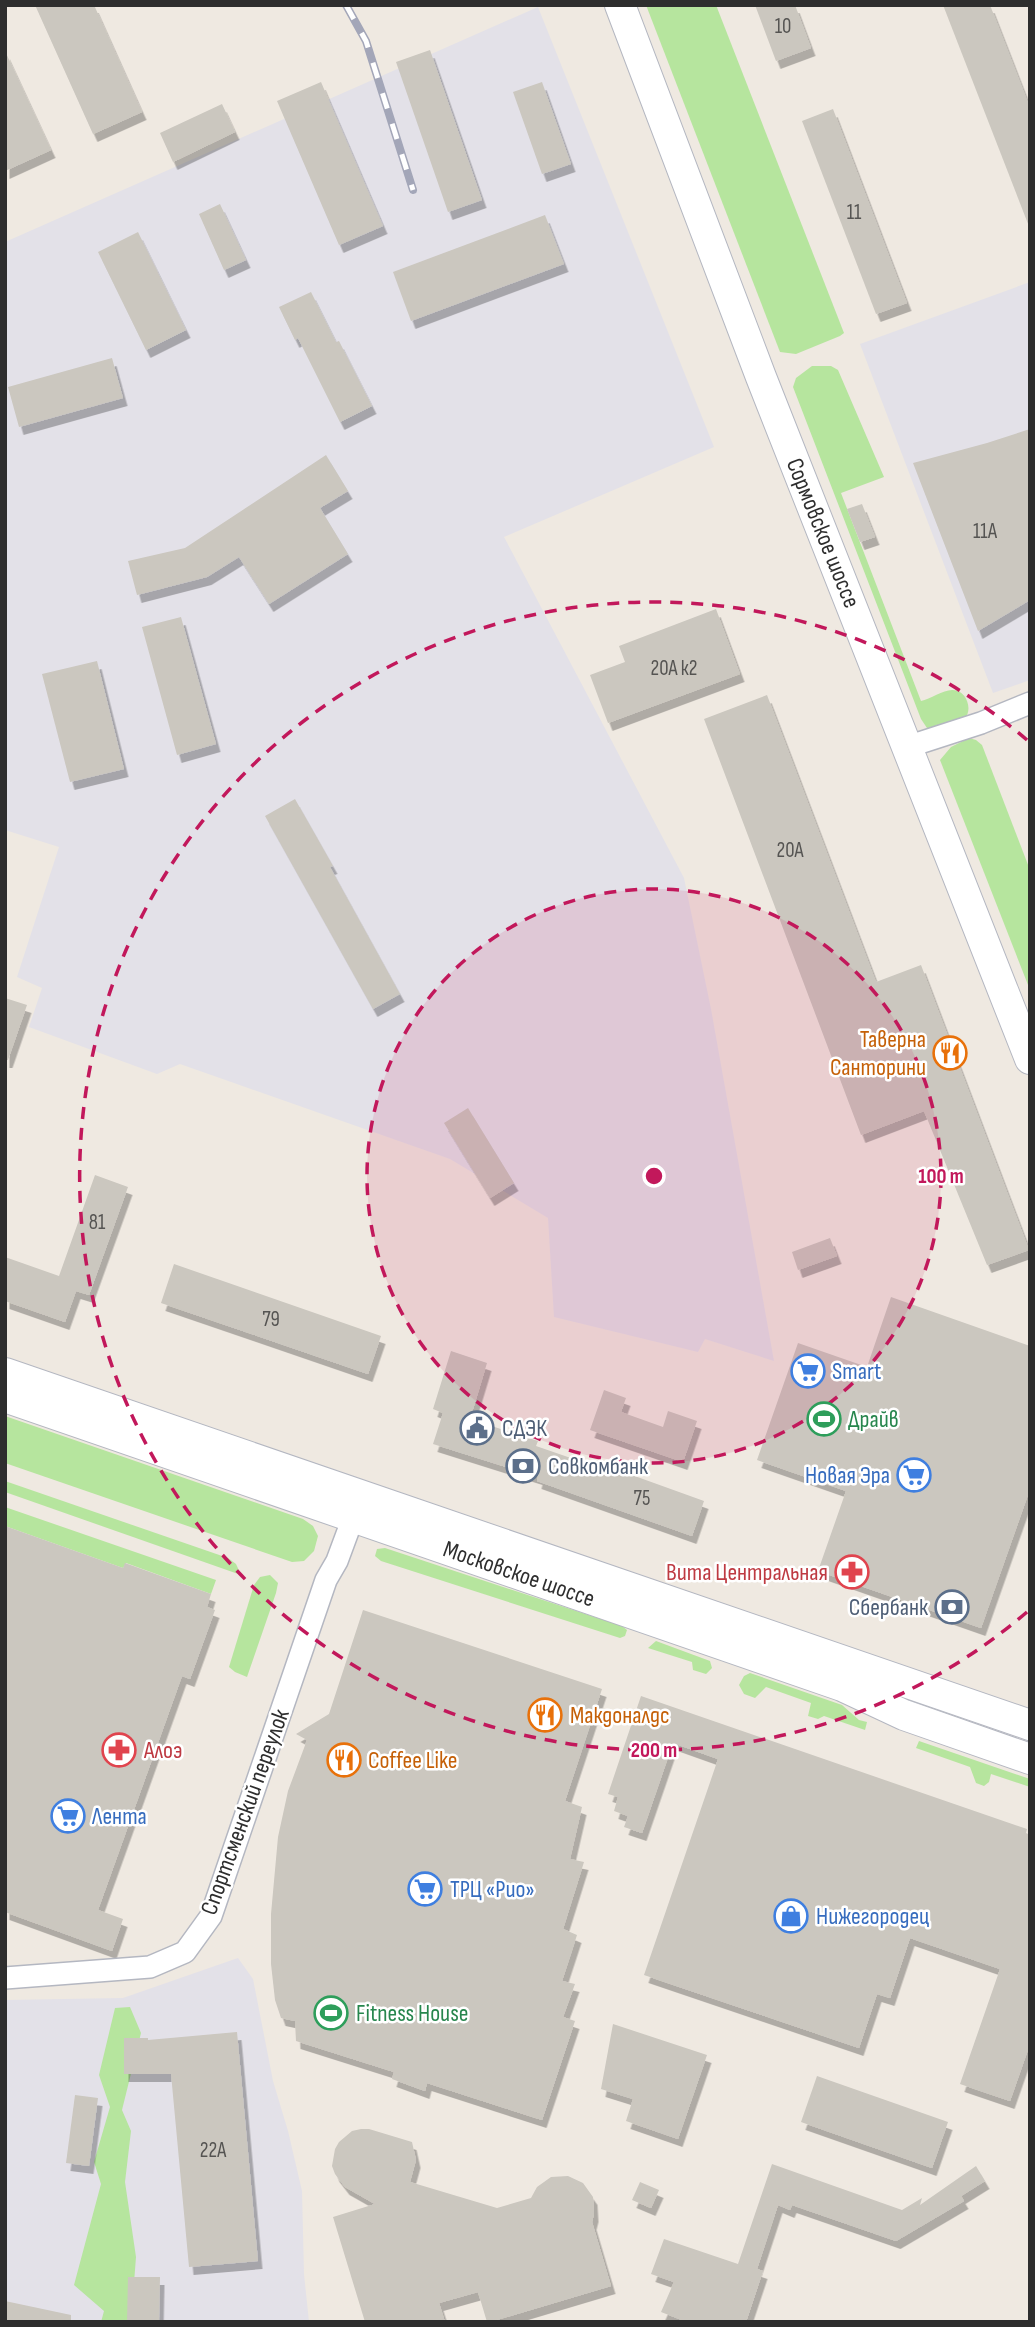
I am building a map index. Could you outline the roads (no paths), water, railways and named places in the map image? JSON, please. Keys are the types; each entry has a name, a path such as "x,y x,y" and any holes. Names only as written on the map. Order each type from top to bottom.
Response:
{"main road":[{"name":"Сормовское шоссе","path":"620,5 761,377 1030,1059"},
{"name":"Московское шоссе","path":"5,1373 842,1686 904,1715 1030,1759"},
{"name":"Московское шоссе","path":"5,1397 357,1506 1030,1726"}],"street":[{"path":"907,747 981,723 1030,703"},
{"name":"Спортсменский переулок","path":"5,1978 150,1967 185,1952 211,1916 326,1580 337,1561 357,1506"}],"railway":[{"path":"346,5 366,41 413,190"}],"place":[{"name":"Таверна Санторини","path":"950,1053"},
{"name":"Smart","path":"808,1371"},
{"name":"Драйв","path":"824,1419"},
{"name":"СДЭК","path":"477,1428"},
{"name":"Совкомбанк","path":"523,1466"},
{"name":"Новая Эра","path":"914,1475"},
{"name":"Вита Центральная","path":"852,1572"},
{"name":"Сбербанк","path":"952,1607"},
{"name":"Макдоналдс","path":"545,1715"},
{"name":"Алоэ","path":"119,1750"},
{"name":"Coffee Like","path":"344,1760"},
{"name":"Лента","path":"68,1816"},
{"name":"ТРЦ «Рио»","path":"425,1889"},
{"name":"Нижегородец","path":"791,1916"},
{"name":"Fitness House","path":"331,2013"}]}
